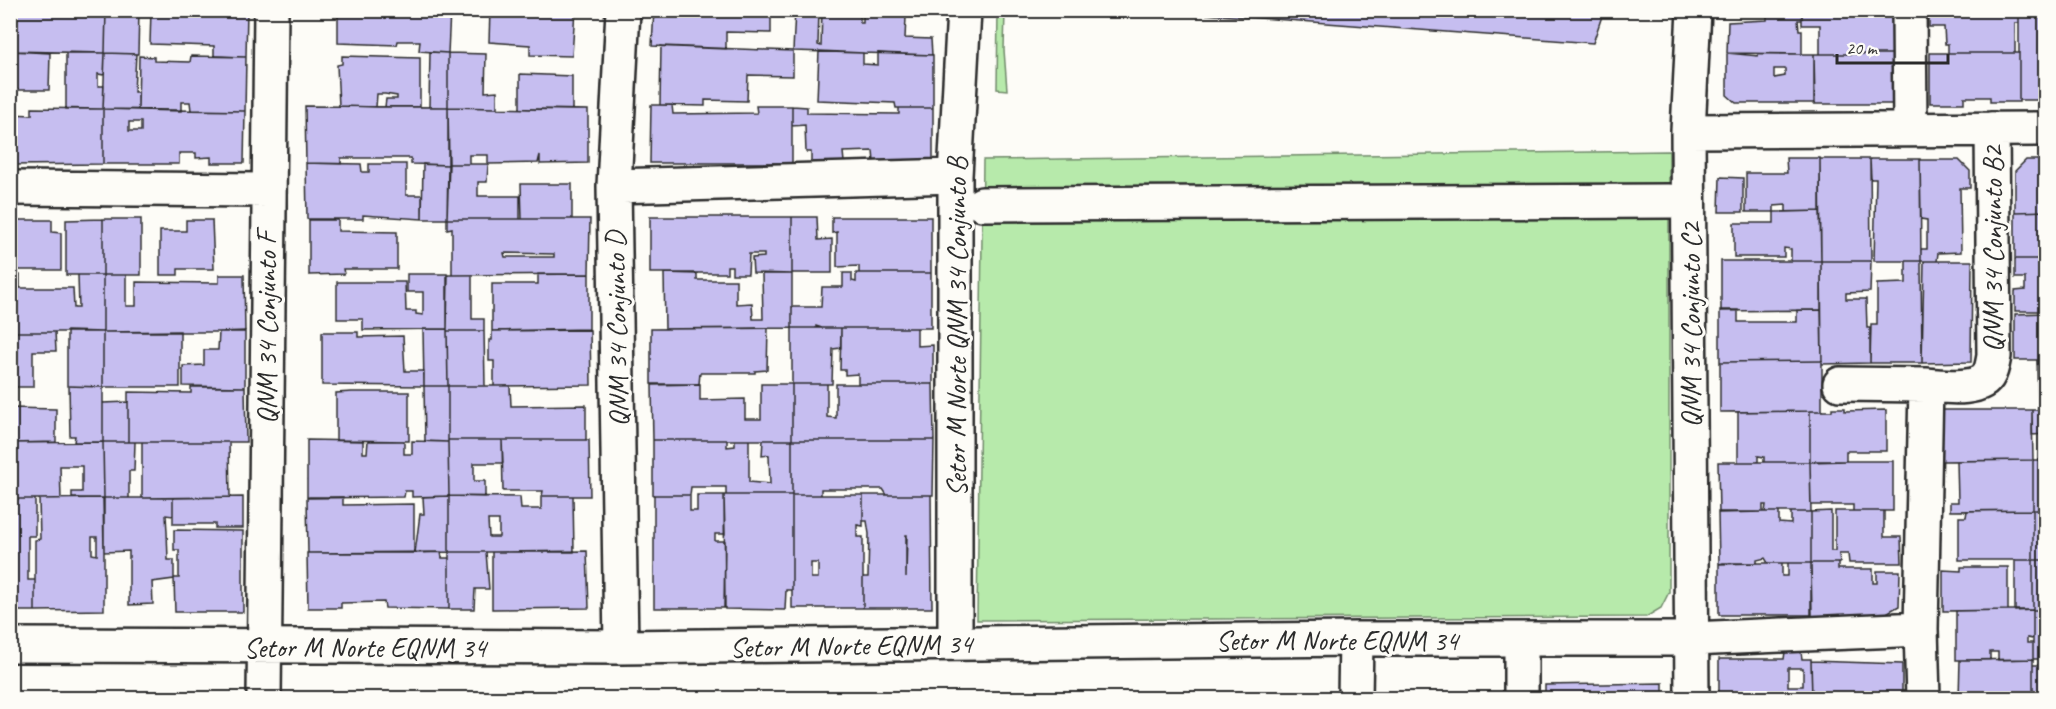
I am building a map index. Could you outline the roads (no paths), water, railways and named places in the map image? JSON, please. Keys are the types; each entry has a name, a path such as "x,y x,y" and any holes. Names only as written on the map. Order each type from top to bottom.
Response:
{"street":[{"name":"QNM 34 Conjunto F","path":"264,699 267,190 272,10"},
{"name":"QNM 34 Conjunto D","path":"621,647 614,186 623,10"},
{"name":"Setor M Norte QNM 34 Conjunto B","path":"955,644 955,176 964,10"},
{"name":"QNM 34 Conjunto C2","path":"1692,639 1688,131 1694,10"},
{"path":"1909,10 1910,129"},
{"name":"QNM 34 Conjunto B2","path":"1840,384 1963,386 1982,382 1989,375 1994,356 1992,129"},
{"path":"1688,131 2046,129"},
{"path":"614,186 955,176"},
{"path":"10,188 267,190"},
{"path":"982,204 1669,201"},
{"path":"1923,699 1921,629 1926,386"},
{"path":"1692,699 1692,639 1921,629"},
{"path":"1355,699 1356,639"},
{"name":"Setor M Norte EQNM 34","path":"10,645 621,647 1356,639 1692,639"},
{"path":"1521,639 1521,699"}]}
